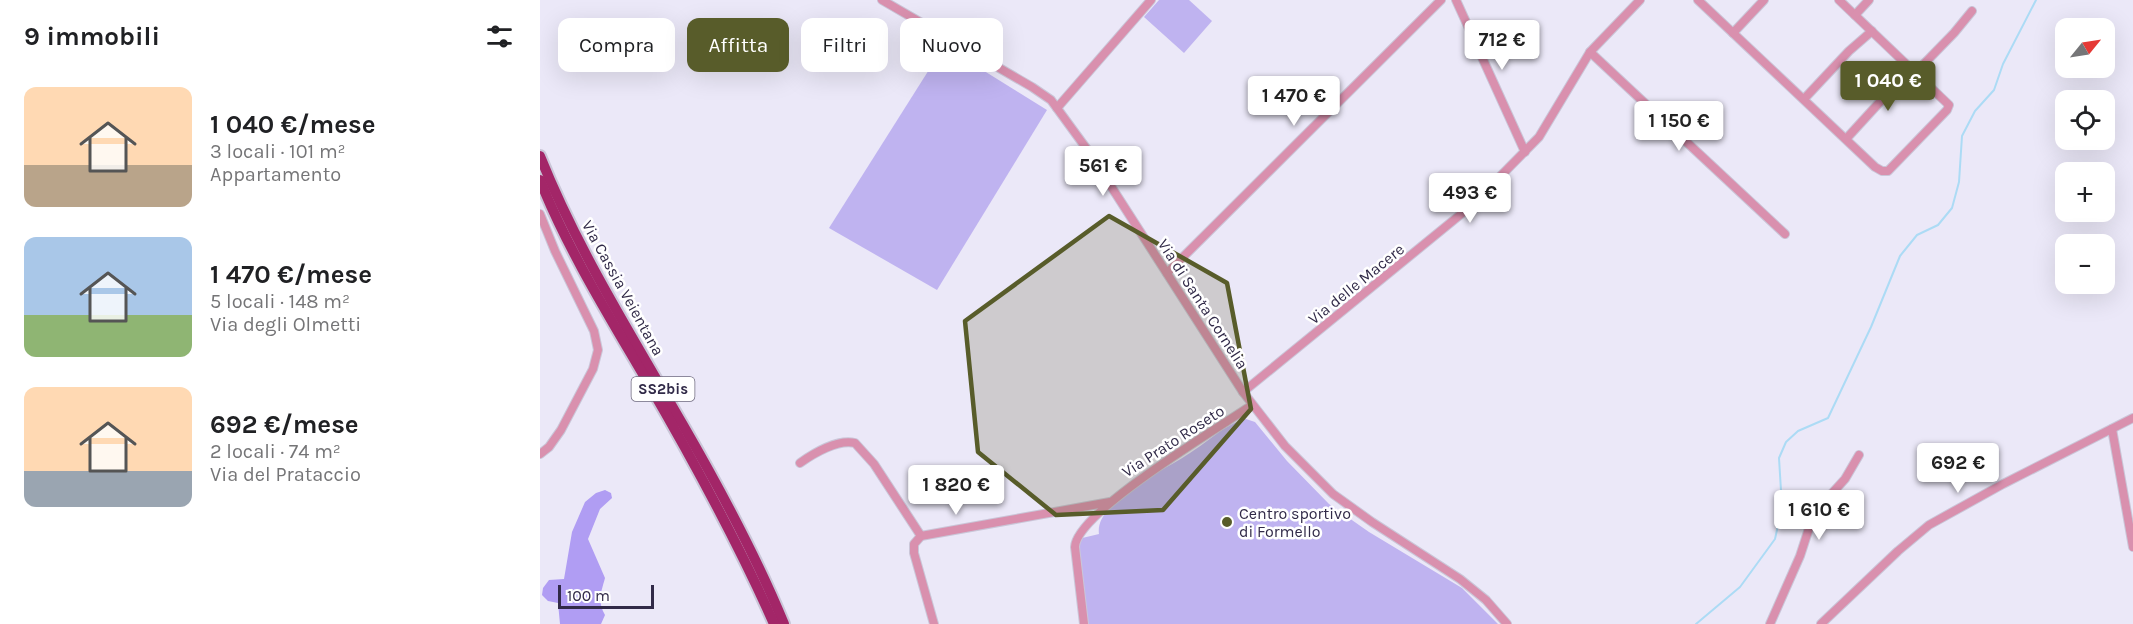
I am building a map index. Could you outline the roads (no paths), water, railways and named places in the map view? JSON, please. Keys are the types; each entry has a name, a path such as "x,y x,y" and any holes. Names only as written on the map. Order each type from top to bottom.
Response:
{"highway":[{"name":"Via Cassia Veientana","path":"540,156 553,189 592,268 685,428 740,531 784,624"},
{"name":"Via Cassia Veientana","path":"540,180 586,276 687,450 774,624"}],"street":[{"name":"Via di Santa Cornelia","path":"882,0 1051,100 1089,152 1243,392 1291,453 1333,494 1460,579 1486,600 1507,624"},
{"path":"1057,108 1151,0"},
{"path":"1167,273 1441,0"},
{"path":"1456,0 1525,152"},
{"name":"Via delle Macere","path":"1243,392 1450,226 1525,152 1549,122 1590,51 1640,0"},
{"path":"1698,0 1877,169 1885,172 1949,106 1947,101 1839,0"},
{"path":"1733,33 1764,0"},
{"path":"1855,15 1869,0"},
{"path":"1846,139 1913,70 1954,33 1972,11"},
{"path":"1804,99 1849,51 1872,31"},
{"path":"1590,51 1785,234"},
{"path":"540,214 555,251 594,331 598,350 593,369 561,430 549,447 540,454"},
{"name":"Via Prato Roseto","path":"1084,624 1075,547 1077,537 1110,502 1132,484 1252,405"},
{"path":"1821,624 1929,525 1997,487 2133,418"},
{"path":"2112,429 2133,547"},
{"path":"800,463 812,455 844,442 855,443 874,464 921,536 914,544 914,553 934,624"},
{"path":"1770,624 1809,534 1814,513 1841,483 1859,455"},
{"name":"Via Prato Roseto","path":"921,536 1110,502"}],"waterway":[{"path":"1696,624 1740,587 1775,539 1782,507 1779,458 1786,442 1798,431 1828,418 1871,327 1900,256 1917,235 1938,225 1952,208 1959,182 1962,136 1975,111 1994,90 2003,64 2036,0"}],"place":[{"name":"Centro sportivo di Formello","path":"1227,522"}]}
